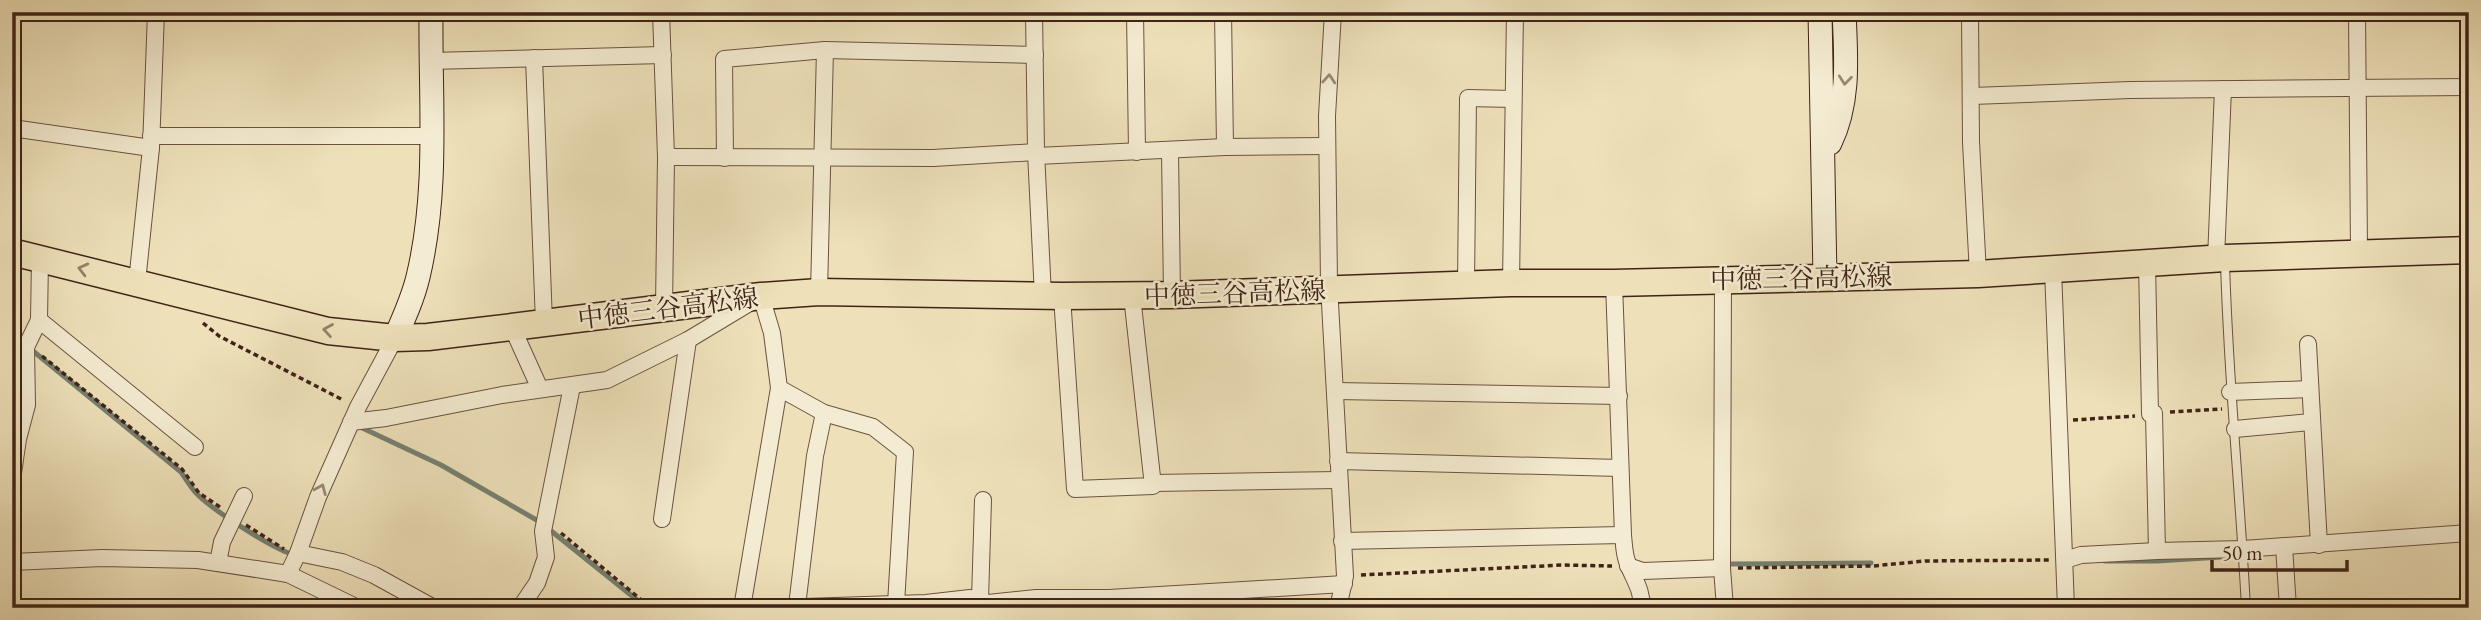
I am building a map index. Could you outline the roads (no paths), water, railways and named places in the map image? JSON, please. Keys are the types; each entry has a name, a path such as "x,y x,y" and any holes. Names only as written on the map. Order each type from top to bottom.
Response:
{"main road":[{"name":"中徳三谷高松線","path":"12,252 328,331 396,338 428,337 761,296 819,292 1172,295 1511,283 1978,274 2359,252 2469,250"}],"street":[{"path":"137,282 151,142 156,12"},
{"path":"288,573 355,414 396,338 418,280 431,197 431,12"},
{"path":"661,12 666,157 664,308"},
{"path":"1034,12 1036,154 1075,489 1153,486 1154,483 1338,480"},
{"path":"1135,12 1137,152"},
{"path":"1223,12 1225,147"},
{"path":"1333,12 1326,146 1329,290 1345,580 1338,608"},
{"path":"1511,283 1515,12"},
{"path":"1820,12 1825,278"},
{"path":"1824,156 1836,131 1847,78 1844,12"},
{"path":"1970,12 1978,274"},
{"path":"2357,12 2359,252"},
{"path":"725,158 724,59 825,50 1035,55"},
{"path":"819,292 825,50"},
{"path":"430,61 663,55"},
{"path":"534,58 544,323"},
{"path":"1972,96 2223,89 2469,87"},
{"path":"2220,259 2223,89"},
{"path":"1466,285 1468,98 1513,99"},
{"path":"12,128 151,142 433,136"},
{"path":"666,157 933,158 1326,146"},
{"path":"1170,151 1172,295"},
{"path":"12,480 18,439 27,405 26,347 39,320 40,258"},
{"path":"2147,263 2157,551"},
{"path":"2053,269 2066,608"},
{"path":"1723,280 1722,568 1725,608"},
{"path":"1614,283 1623,535 1628,566 1642,596 1642,608"},
{"path":"355,414 386,418 540,389 607,380 688,340 761,296 772,333 779,388 742,608"},
{"path":"1132,296 1154,483"},
{"path":"39,320 195,447"},
{"path":"512,327 540,389"},
{"path":"662,519 688,340"},
{"path":"2308,344 2319,545"},
{"path":"520,608 537,583 546,557 543,531 572,386"},
{"path":"779,388 824,413 873,427 905,452 896,604"},
{"path":"2230,392 2310,389"},
{"path":"1336,391 1619,396"},
{"path":"797,606 815,456 824,413"},
{"path":"2235,429 2311,422"},
{"path":"1338,461 1620,468"},
{"path":"218,563 222,542 232,516 244,496"},
{"path":"981,604 983,500"},
{"path":"2065,560 2081,555 2319,545 2469,533"},
{"path":"1342,541 1623,535"},
{"path":"2284,546 2288,608"},
{"path":"298,553 342,562 374,575 434,608"},
{"path":"12,562 158,558 218,563 288,573 358,608"},
{"path":"1628,566 1643,571 1722,568"},
{"path":"774,608 896,604 971,598 981,604 1037,603 1345,580"},
{"path":"12,606 18,608"}],"lane":[{"path":"2220,259 2235,429 2246,608"}],"waterway":[{"path":"12,349 21,350"},
{"path":"33,351 181,472 205,501 256,536 291,554"},
{"path":"358,426 441,465 540,522 647,608"},
{"path":"2105,561 2221,557"},
{"path":"1727,564 1871,563"}]}
